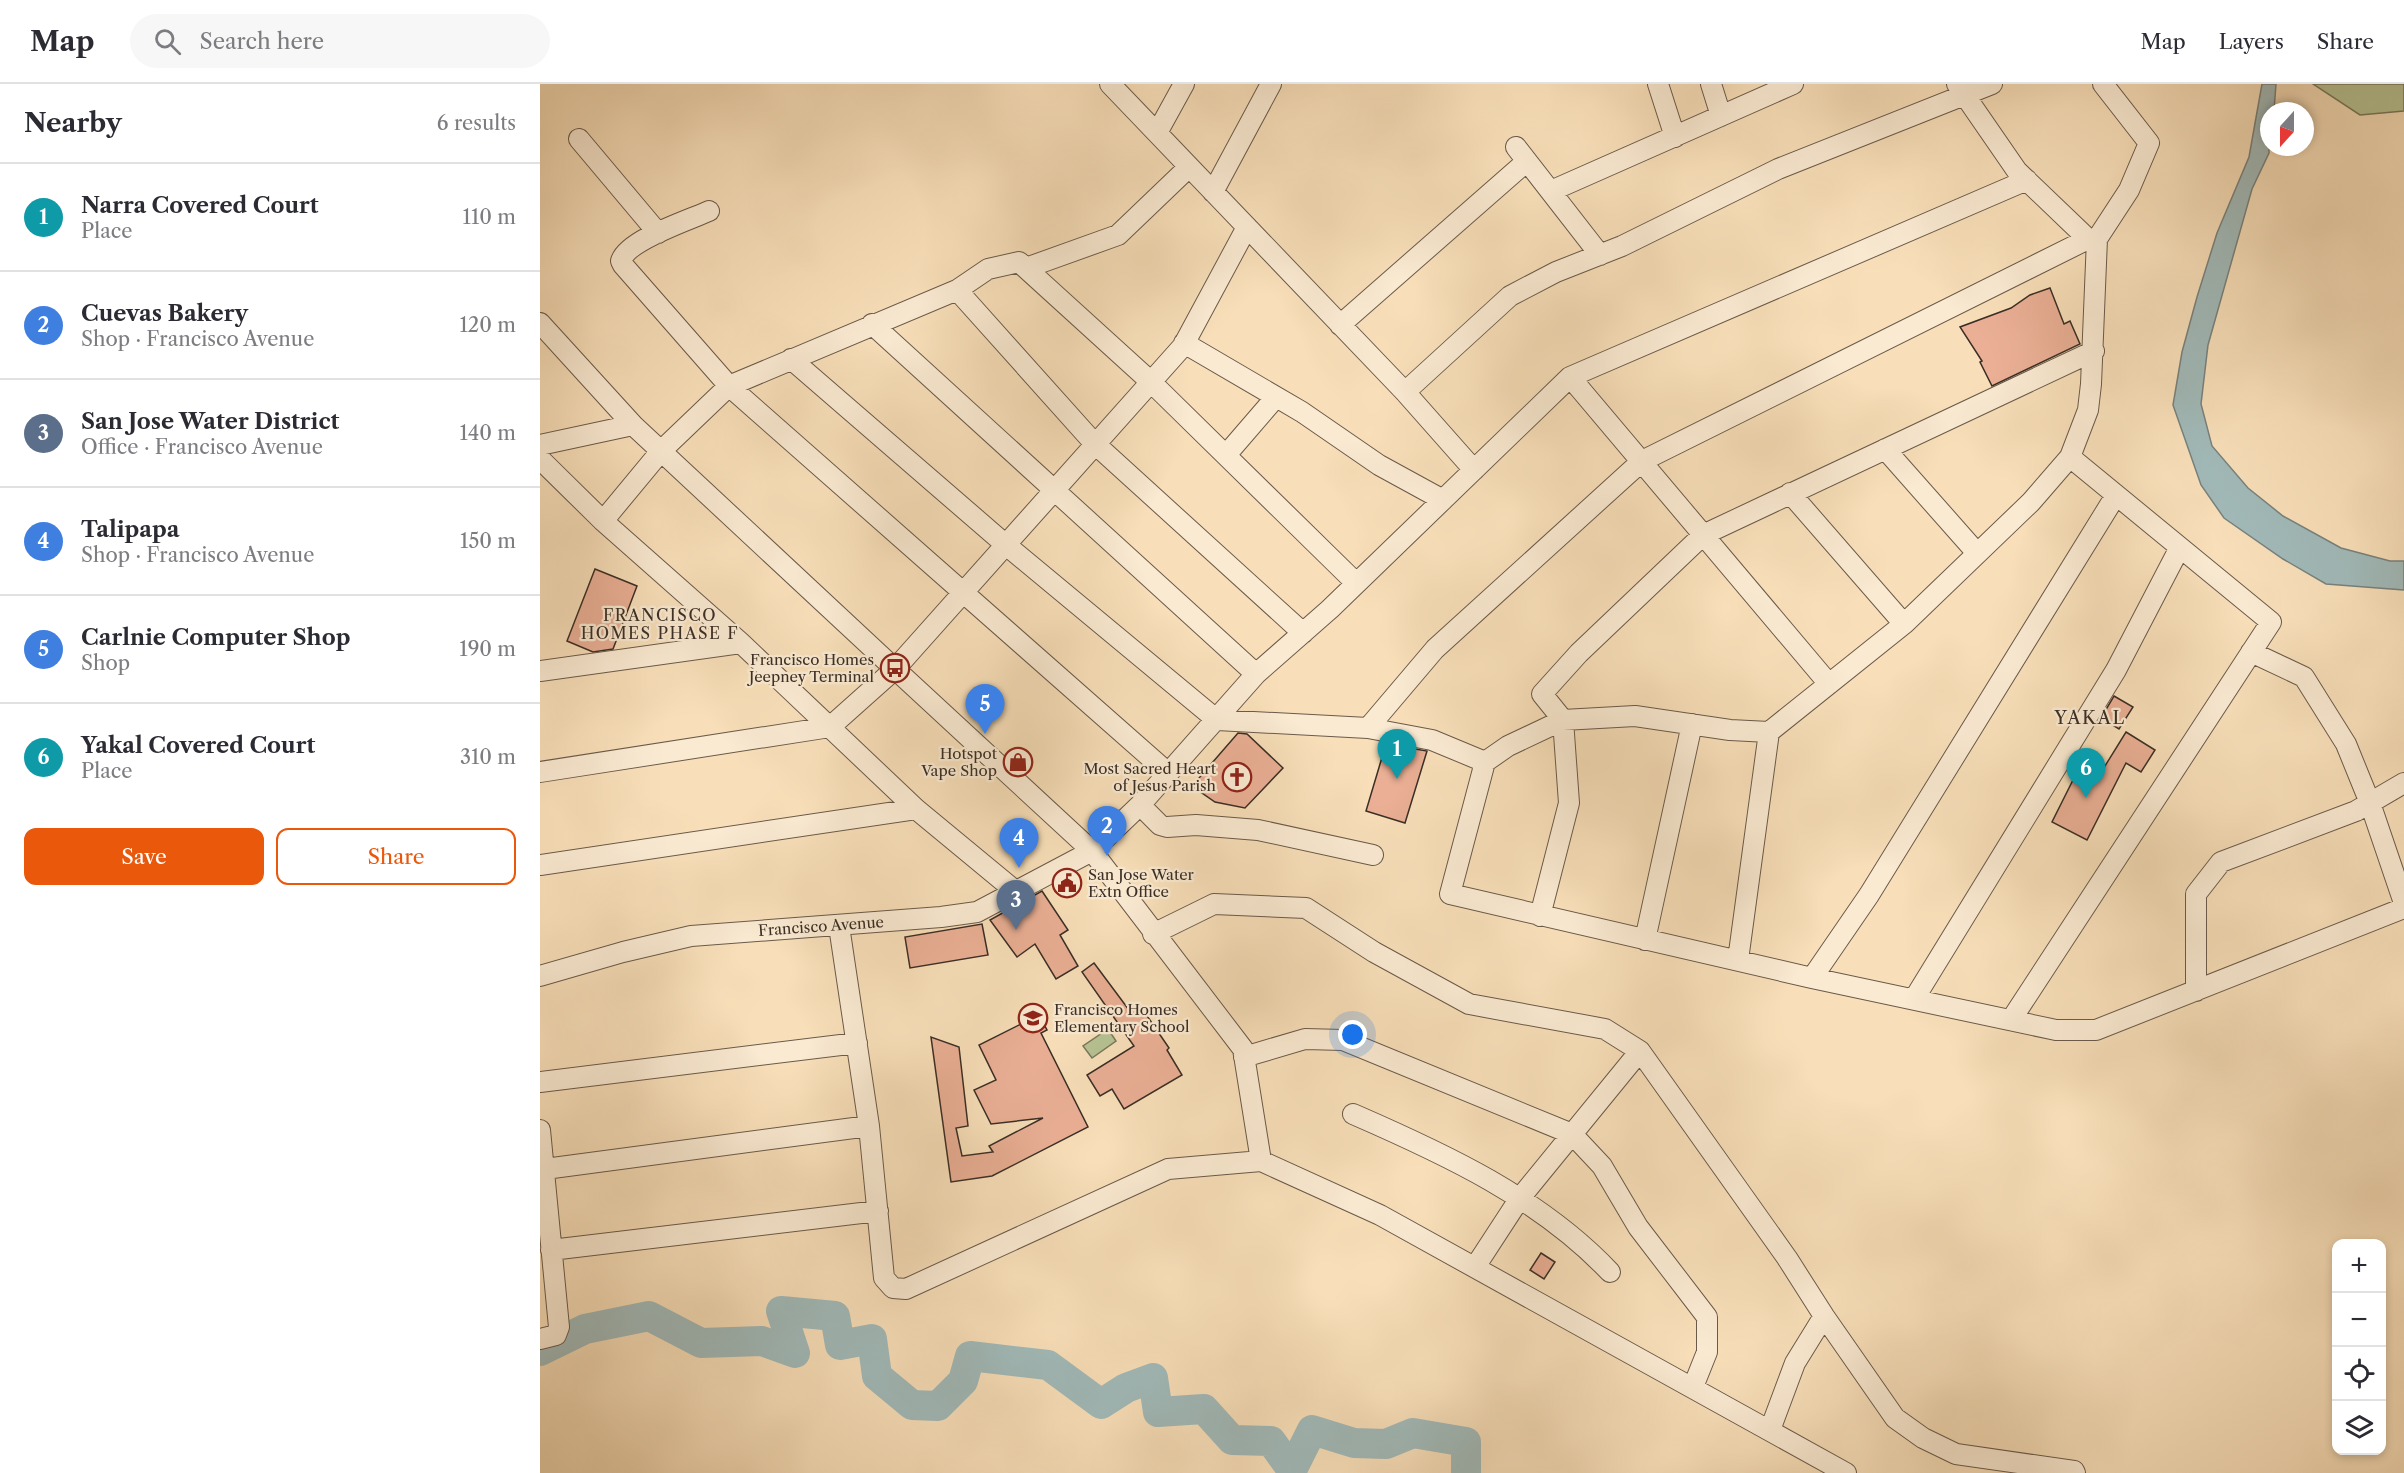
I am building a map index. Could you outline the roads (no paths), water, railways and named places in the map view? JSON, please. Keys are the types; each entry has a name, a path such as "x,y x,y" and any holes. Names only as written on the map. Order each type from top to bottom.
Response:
{"street":[{"path":"1110,84 1405,392 1474,470"},
{"path":"1157,133 1184,84"},
{"path":"1213,192 1271,84"},
{"path":"1658,84 1675,137"},
{"path":"1711,84 1721,116"},
{"path":"1551,191 1721,116 1761,91 1792,84"},
{"path":"1405,392 1510,296 1556,272 1600,255 1778,169 1959,89 1992,84"},
{"path":"1368,728 1435,649 1641,461 2093,239 2129,190 2149,143 2103,84"},
{"path":"1738,960 1769,732 1904,624 1976,552 2031,502 2070,457 2088,410 2094,351 2093,239 2017,171 1959,89"},
{"path":"579,139 658,233"},
{"path":"1340,324 1521,154 1600,255"},
{"path":"1026,268 1118,235 1190,167"},
{"path":"1829,684 1570,377 2027,180"},
{"path":"709,211 626,250 621,261 729,386 962,594 1168,773"},
{"path":"540,772 830,727 895,669 1184,343 1247,227"},
{"path":"603,521 661,451 729,386 957,290 988,269 1019,262 1151,382 1356,583"},
{"path":"957,290 1094,443 1303,633"},
{"path":"540,323 633,425 1092,851 1242,1049 1261,1161"},
{"path":"872,324 1256,674"},
{"path":"1184,343 1276,397 1379,465 1443,500"},
{"path":"1540,916 1569,803 1563,720 1542,693 1579,653 1703,535 2094,351"},
{"path":"790,359 1006,545 1217,720 1368,728 1432,740 1485,762"},
{"name":"Francisco Avenue","path":"540,976 622,952 691,936 839,926 977,912 1014,890 1092,851 1140,805 1256,674 1356,583 1570,377"},
{"path":"1226,455 1276,397"},
{"path":"540,445 633,425"},
{"path":"1885,449 1976,552"},
{"path":"2011,1020 2271,622 2179,549 2070,457"},
{"path":"540,459 603,521 741,644 916,809 1014,890"},
{"path":"1790,494 1904,624"},
{"path":"1812,978 1869,895 2116,495"},
{"path":"1914,999 2116,670 2179,549"},
{"path":"540,671 741,644"},
{"path":"2251,652 2304,677 2346,744 2370,803 2404,903"},
{"path":"1769,732 1635,716 1563,720 1508,746 1485,762 1450,894 1812,978 2056,1030 2096,1030 2404,908"},
{"path":"1645,940 1692,724"},
{"path":"2196,991 2196,894 2221,862 2356,811 2404,783"},
{"path":"1140,805 1160,825 1167,827 1196,825 1258,830 1373,855"},
{"path":"540,865 916,809"},
{"path":"1153,934 1214,904 1306,908 1374,952 1469,1004 1605,1029 1640,1051 1787,1258 1895,1418 1923,1438 1956,1454 2074,1471 2075,1473"},
{"path":"839,926 869,1126 884,1278 893,1288 906,1289 1168,1168 1261,1161 1380,1215 1846,1473"},
{"path":"1244,1057 1305,1039 1343,1040 1572,1134 1602,1166 1638,1227 1707,1317 1707,1352 1693,1387"},
{"path":"540,1082 857,1043"},
{"path":"1475,1268 1520,1198 1640,1051"},
{"path":"1353,1114 1464,1167 1520,1198 1571,1236 1610,1272"},
{"path":"545,1169 869,1126"},
{"path":"540,1130 559,1327 556,1335 540,1340"},
{"path":"551,1250 878,1210"},
{"path":"1770,1430 1795,1363 1824,1316"}],"water":[{"path":"2262,84 2276,84 2275,102 2260,102 2260,156 2268,156 2252,189 2208,345 2201,404 2212,446 2248,488 2283,516 2341,548 2390,561 2404,561 2404,590 2326,584 2283,559 2224,518 2201,485 2173,405 2182,352 2197,297 2217,233 2249,157"}],"waterway":[{"path":"540,1351 585,1329 649,1316 701,1343 762,1341 795,1353 781,1311 835,1316 840,1345 872,1339 877,1376 912,1405 938,1406 963,1381 970,1356 1048,1365 1101,1404 1126,1388 1153,1378 1158,1412 1204,1409 1232,1440 1271,1441 1292,1470 1312,1430 1354,1443 1386,1444 1413,1433 1466,1442 1466,1473"}],"place":[{"name":"Francisco Homes Jeepney Terminal","path":"895,668"},
{"name":"Carlnie Computer Shop","path":"985,734"},
{"name":"Hotspot Vape Shop","path":"1018,762"},
{"name":"Most Sacred Heart of Jesus Parish","path":"1237,777"},
{"name":"Narra Covered Court","path":"1397,779"},
{"name":"Yakal Covered Court","path":"2086,798"},
{"name":"Cuevas Bakery","path":"1107,856"},
{"name":"Talipapa","path":"1019,868"},
{"name":"San Jose Water Extn Office","path":"1067,883"},
{"name":"San Jose Water District","path":"1016,930"},
{"name":"Francisco Homes Elementary School","path":"1033,1018"}],"district":[{"name":"FRANCISCO HOMES PHASE F","path":"660,624"},
{"name":"YAKAL","path":"2090,718"}]}
